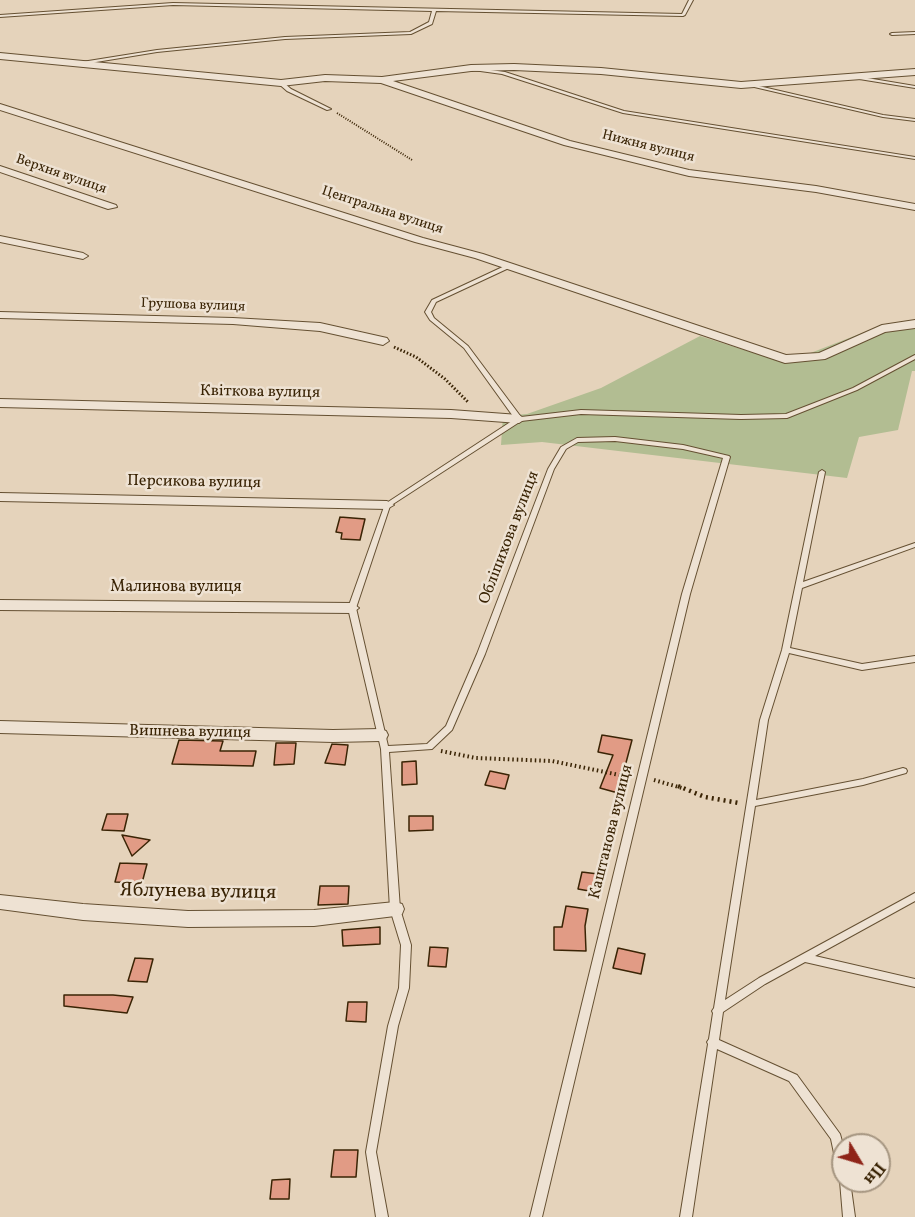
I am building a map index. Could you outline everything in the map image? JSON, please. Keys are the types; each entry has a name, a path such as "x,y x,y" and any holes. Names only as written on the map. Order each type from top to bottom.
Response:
{"street":[{"path":"0,56 281,83 326,78 381,80 471,68 557,68 752,85 915,72"},
{"name":"Нижня вулиця","path":"381,80 567,143 689,173 816,189 915,207"},
{"name":"Центральна вулиця","path":"0,106 509,266 785,359 798,360 839,350 882,329 915,324"},
{"name":"Верхня вулиця","path":"0,169 112,207"},
{"path":"0,239 83,256"},
{"name":"Грушова вулиця","path":"0,315 233,321 320,327 382,341"},
{"name":"Квіткова вулиця","path":"0,403 519,419"},
{"name":"Персикова вулиця","path":"0,497 387,505"},
{"name":"Малинова вулиця","path":"0,605 352,608"},
{"name":"Вишнева вулиця","path":"0,727 333,736 382,742"},
{"name":"Яблунева вулиця","path":"0,902 83,912 188,919 314,918 395,909"}],"lane":[{"path":"290,5 294,0"},
{"path":"0,16 173,4 683,15 691,0"},
{"path":"84,63 157,51 285,38 411,33 432,23 434,9"},
{"path":"892,34 915,33"},
{"path":"471,68 503,73 623,112 915,158"},
{"path":"855,77 915,87"},
{"path":"281,83 289,90 329,109"},
{"path":"752,85 883,116 915,120"},
{"path":"509,266 434,301 428,312 432,319 466,347 519,419"},
{"path":"382,1217 371,1152 393,1026 404,988 406,945 395,909 382,742 352,608 387,505 519,419 581,412 741,417 787,416 855,389 915,357"},
{"name":"Обліпихова вулиця","path":"429,747 449,728 481,654 551,469 563,448 577,440 615,439 683,447 727,457"},
{"name":"Каштанова вулиця","path":"536,1217 640,779 687,594 727,457"},
{"path":"686,1217 764,720 786,650 822,472"},
{"path":"800,586 915,545"},
{"path":"786,650 862,667 915,659"},
{"path":"382,742 429,747"},
{"path":"750,804 863,782 903,771"},
{"path":"717,1011 762,981 915,897"},
{"path":"805,958 915,983"},
{"path":"712,1042 793,1078 833,1133"},
{"path":"846,1193 849,1217"}],"path":[{"path":"329,109 364,127 412,160"},
{"path":"382,341 416,357 445,379 467,400 474,416"},
{"path":"429,747 450,755 552,761 640,779 665,781 705,797 750,804"}],"green space":[{"path":"915,320 915,371 912,371 898,430 859,437 847,478 542,442 501,445 503,416 527,414 601,388 700,336 773,359 808,354 880,326"}],"building":[{"path":"340,517 365,519 360,540 341,539 342,533 336,532"},
{"path":"602,735 632,740 618,793 600,788 613,755 598,752"},
{"path":"179,740 223,741 220,751 256,751 253,766 172,764"},
{"path":"276,743 296,743 294,764 274,765"},
{"path":"332,744 348,745 345,765 325,763"},
{"path":"416,761 417,784 402,785 402,762"},
{"path":"490,771 509,775 505,789 485,785"},
{"path":"107,814 128,814 124,831 102,830"},
{"path":"409,816 433,816 433,830 409,831"},
{"path":"122,835 150,840 132,856"},
{"path":"120,863 147,864 142,883 115,882"},
{"path":"582,872 598,874 595,892 578,889"},
{"path":"320,886 349,886 348,904 318,905"},
{"path":"566,906 588,909 585,926 586,951 554,950 554,927 562,927"},
{"path":"380,927 380,944 343,946 342,930"},
{"path":"430,947 448,948 446,967 428,966"},
{"path":"618,948 645,954 641,974 613,968"},
{"path":"135,958 153,959 147,982 128,981"},
{"path":"64,995 133,997 127,1013 64,1006"},
{"path":"348,1002 367,1002 366,1022 346,1021"},
{"path":"334,1150 358,1150 356,1177 331,1177"},
{"path":"290,1179 289,1199 270,1199 272,1180"}]}
